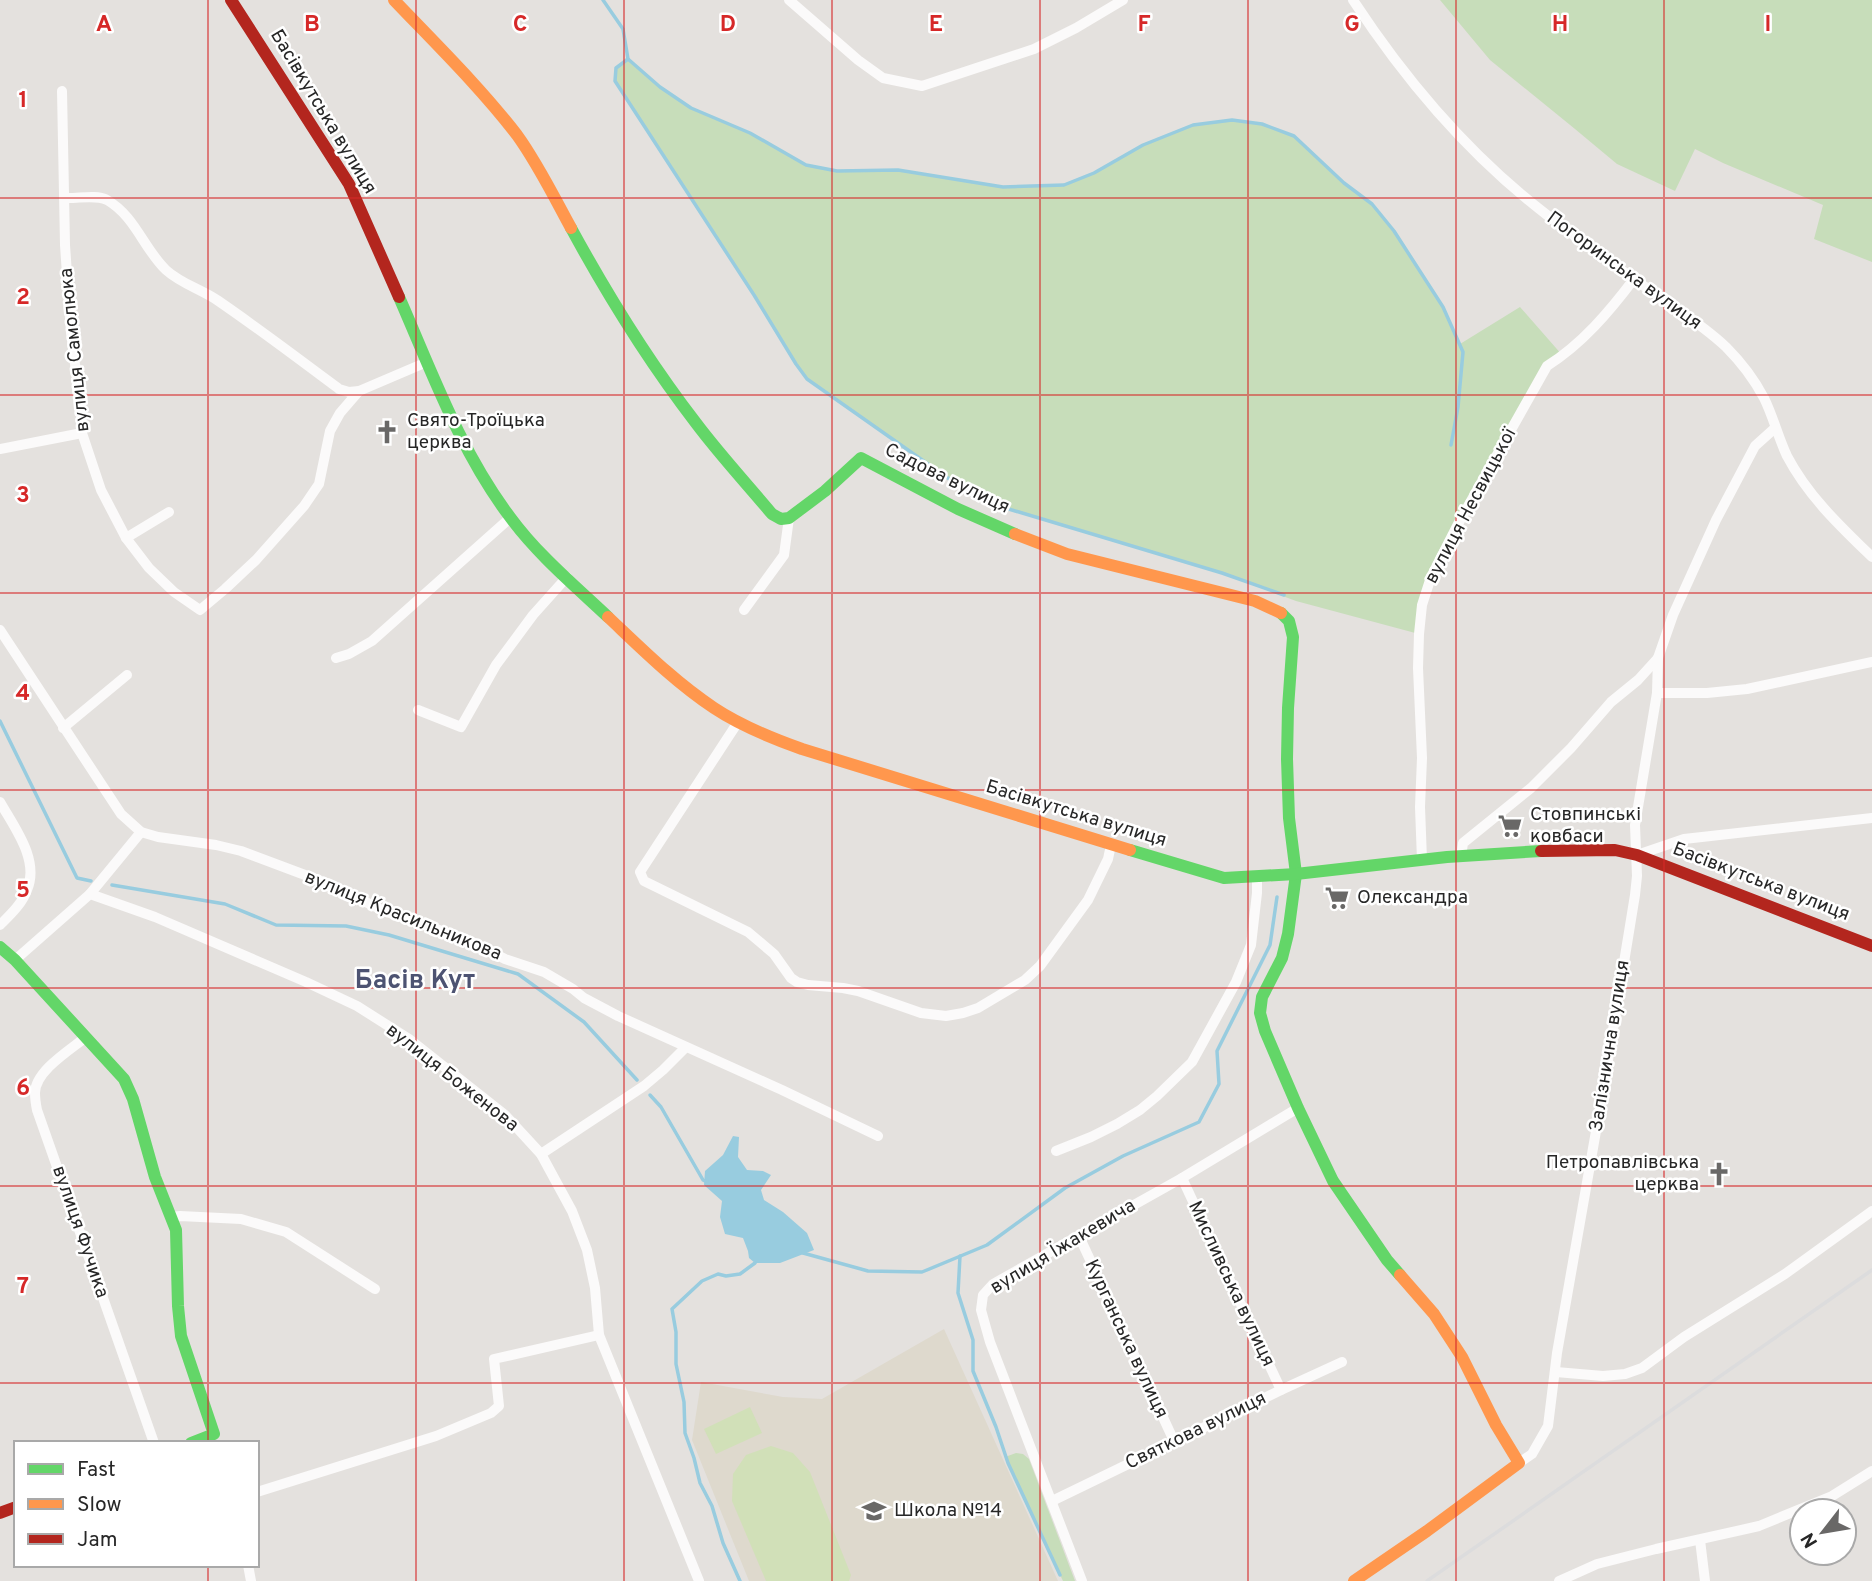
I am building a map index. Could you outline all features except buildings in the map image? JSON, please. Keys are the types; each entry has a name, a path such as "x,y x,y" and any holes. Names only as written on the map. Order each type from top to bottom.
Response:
{"street":[{"name":"Басівкутська вулиця","path":"231,0 349,184 456,428 481,474 510,518 542,554 660,666 714,708 737,722 802,749 1224,878 1296,874 1461,856 1532,851 1615,850 1637,855 1872,946"},
{"path":"394,0 480,90 518,138 595,271 695,422 772,514 781,519 789,518 784,555 744,610"},
{"path":"797,2 858,60 883,78 922,86 1034,49 1123,0"},
{"name":"Погоринська вулиця","path":"1353,0 1384,46 1438,113 1497,173 1546,215 1686,314 1742,364 1764,399 1788,457 1817,502 1872,557"},
{"name":"вулиця Самолюка","path":"62,91 65,245 82,433 102,490 126,538 149,569 174,592 200,610 225,589 256,560 304,506 319,484 330,431 340,412 359,391"},
{"path":"64,198 104,199 132,223 156,258 176,278 214,298 339,389 359,391 426,362"},
{"name":"вулиця Несвицької","path":"1422,860 1419,634 1427,588 1463,515 1547,366 1563,356 1600,321 1634,279"},
{"name":"Залізнична вулиця","path":"1519,1463 1532,1454 1548,1426 1557,1353 1633,908 1637,876 1635,825 1657,693 1658,658 1673,615 1716,520 1755,446 1775,428"},
{"path":"0,449 82,433"},
{"name":"Садова вулиця","path":"789,518 825,491 861,458 994,526 1067,554 1255,601 1279,611 1289,621 1293,637 1287,759 1289,818 1296,874"},
{"path":"126,538 169,512"},
{"path":"336,658 360,649 372,641 510,518"},
{"path":"418,710 461,727 496,665 533,615 567,577"},
{"path":"0,630 121,814 141,832 90,894 15,960"},
{"name":"Залізнична вулиця","path":"1461,856 1463,843 1531,788 1611,702 1638,680 1658,658"},
{"path":"1657,693 1707,693 1747,689 1872,662"},
{"path":"64,728 127,675"},
{"path":"737,722 640,872 644,881 748,932 774,954 797,982 858,991 930,1016 946,1016 978,1008 1025,980 1040,966 1088,900 1108,859 1111,845"},
{"path":"0,802 28,856 31,877 22,900 0,925"},
{"name":"Басівкутська вулиця","path":"1637,855 1684,839 1872,818"},
{"name":"вулиця Красильникова","path":"141,832 241,851 329,884 384,911 468,940 505,959 544,972 584,998 685,1048 878,1136"},
{"path":"1296,874 1282,958 1262,998 1260,1013 1273,1053 1333,1181 1387,1260 1434,1314 1462,1357 1496,1425 1519,1463 1354,1581"},
{"path":"1056,1152 1100,1133 1140,1110 1192,1062 1236,982 1251,945 1257,876"},
{"name":"вулиця Боженова","path":"90,894 155,917 357,1006 409,1039 505,1115 541,1154 572,1212 587,1250 599,1335 699,1581"},
{"path":"0,947 124,1079 133,1099 155,1177 176,1230 181,1336 215,1438"},
{"name":"вулиця Фучика","path":"86,1037 49,1066 43,1074 35,1093 37,1110 153,1441"},
{"path":"541,1154 644,1086 685,1048"},
{"name":"вулиця Їжакевича","path":"1082,1581 990,1342 982,1310 983,1295 993,1284 1182,1178 1298,1108"},
{"name":"Мисливська вулиця","path":"1182,1178 1281,1390"},
{"path":"1556,1372 1603,1376 1625,1374 1642,1368 1695,1330 1785,1274 1872,1212"},
{"path":"172,1217 241,1219 286,1232 375,1289"},
{"name":"Курганська вулиця","path":"1079,1236 1174,1441"},
{"path":"259,1491 436,1436 491,1413 499,1406 495,1359 599,1335"},
{"name":"Святкова вулиця","path":"1052,1501 1342,1362"},
{"path":"1559,1581 1597,1564 1759,1526 1832,1496 1872,1471"},
{"path":"1700,1540 1705,1581"},
{"path":"238,1581 249,1574"}],"shaded area":[{"name":"Школа №14","path":"944,1329 1058,1581 749,1581 692,1440 701,1382 783,1397 822,1399"}],"green space":[{"path":"1440,0 1872,0 1872,262 1814,239 1823,205 1695,149 1675,191 1617,164 1490,60"},
{"path":"628,59 660,87 691,108 750,133 806,165 837,171 898,170 1003,187 1064,185 1094,173 1143,145 1193,125 1232,120 1262,124 1294,136 1344,183 1372,204 1394,231 1443,307 1460,344 1520,307 1563,356 1547,367 1431,577 1419,634 1296,601 1222,573 992,504 972,495 807,379 615,81 616,68"},
{"path":"750,1407 762,1433 716,1454 704,1429"},
{"path":"771,1446 793,1453 810,1472 851,1575 849,1581 766,1581 732,1501 733,1474 746,1455"},
{"path":"1016,1453 1029,1459 1075,1581 1063,1581 1005,1457"}],"water":[{"path":"733,1136 739,1137 738,1157 747,1170 763,1171 771,1175 761,1190 764,1200 807,1233 814,1250 780,1263 755,1263 749,1258 743,1238 725,1234 720,1217 722,1201 704,1185 705,1171 723,1155"}],"waterway":[{"path":"603,0 623,29 628,59 660,87 691,108 750,133 806,165 837,171 898,170 1003,187 1064,185 1094,173 1143,145 1193,125 1232,120 1262,124 1294,136 1344,183 1372,204 1394,231 1443,307 1463,352 1451,445"},
{"path":"628,59 616,68 615,81 807,379 972,495 992,504 1222,573 1284,595"},
{"path":"0,721 77,878 91,881"},
{"path":"112,885 225,904 276,925 346,926 389,935 518,974 584,1022 637,1080"},
{"path":"803,1253 868,1271 922,1272 987,1245 1065,1188 1123,1156 1199,1122 1219,1084 1217,1051 1270,945 1277,897"},
{"path":"650,1095 661,1107 703,1180 707,1182"},
{"path":"960,1256 958,1293 973,1340 973,1371 1008,1463 1060,1575"},
{"path":"740,1581 723,1543 712,1506 700,1483 685,1433 684,1402 676,1364 676,1332 672,1309 702,1281 718,1274 740,1274 755,1263"}],"railway":[{"path":"1427,1581 1872,1270"}],"traffic: fast":[{"path":"571,228 614,303 662,376 705,435 772,514 781,519 789,518 825,491 861,458 958,509 1015,534"},
{"path":"399,297 448,410 492,492 532,544 608,617"},
{"path":"1281,613 1289,621 1293,637 1287,759 1289,818 1296,874 1282,958 1262,997 1260,1013 1298,1108 1333,1181 1400,1275"},
{"path":"1130,850 1224,878 1296,874 1447,857 1541,851"},
{"path":"0,947 124,1079 133,1099 155,1177 176,1230 181,1336 214,1434 196,1441"}],"traffic: slow":[{"path":"394,0 473,83 517,135 571,228"},
{"path":"1015,534 1067,554 1255,601 1281,613"},
{"path":"608,617 659,665 700,698 756,731 802,749 1130,850"},
{"path":"1354,1581 1519,1463 1496,1425 1462,1357 1434,1314 1400,1275"}],"traffic: jam":[{"path":"231,0 349,184 399,297"},
{"path":"1541,851 1615,850 1637,855 1872,946"},
{"path":"0,1513 14,1508"}],"place":[{"name":"Свято-Троїцька церква","path":"387,432"},
{"name":"Стовпинські ковбаси","path":"1510,826"},
{"name":"Олександра","path":"1337,898"},
{"name":"Петропавлівська церква","path":"1719,1174"},
{"name":"Школа №14","path":"874,1511"}],"district":[{"name":"Басів Кут","path":"415,981"}]}
